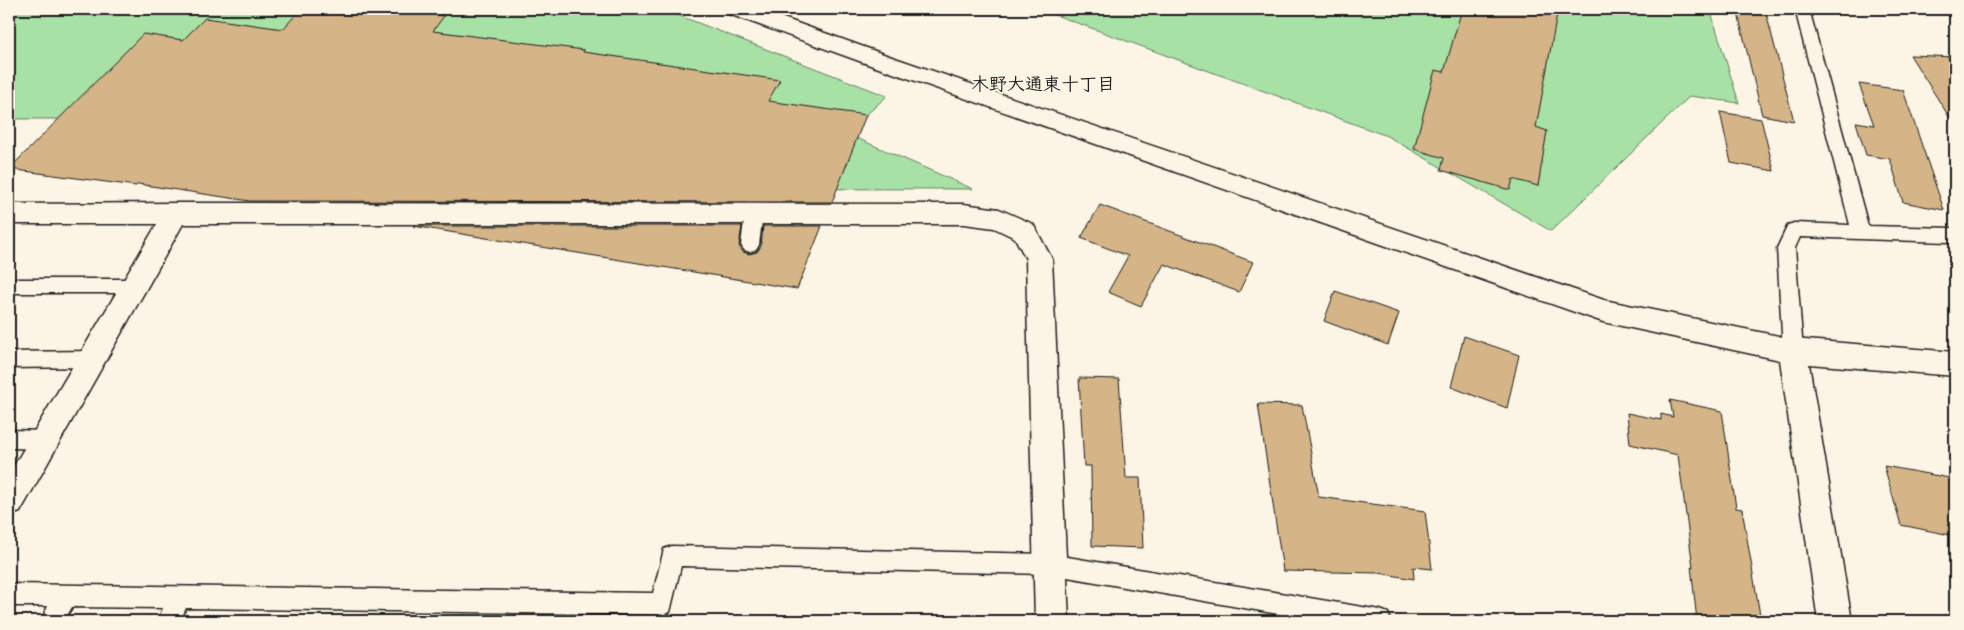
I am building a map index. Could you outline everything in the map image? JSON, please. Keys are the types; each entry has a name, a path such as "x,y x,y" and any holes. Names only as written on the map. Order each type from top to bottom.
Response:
{"street":[{"path":"737,9 881,61 1603,311 1793,351 1955,364"},
{"path":"9,502 176,213"},
{"path":"9,214 964,214 998,219 1024,232 1040,259 1052,621"},
{"path":"1793,351 1835,621"}],"lane":[{"path":"1802,9 1861,232"},
{"path":"750,245 754,214"},
{"path":"1793,351 1786,248 1794,230 1953,235 1955,239"},
{"path":"9,286 134,286"},
{"path":"9,360 92,360"},
{"path":"9,439 45,440"},
{"path":"9,595 662,604 672,556 1050,564 1380,621"},
{"path":"52,621 66,596"},
{"path":"169,621 180,597"}],"green space":[{"path":"9,9 662,9 887,96 866,115 850,135 973,189 359,188 70,119 9,119"},
{"path":"1039,9 1710,9 1739,103 1690,96 1551,231 1387,136"}],"building":[{"path":"301,9 388,9 444,16 433,31 584,50 583,52 780,80 768,101 866,115 832,202 250,201 138,184 136,186 9,169 143,34 183,40 205,18 283,29"},
{"path":"1462,9 1558,9 1536,127 1547,131 1538,186 1513,179 1510,190 1441,170 1444,158 1414,149 1435,70 1444,72"},
{"path":"1737,9 1765,9 1794,121 1762,115"},
{"path":"1910,55 1955,57 1955,126"},
{"path":"1859,84 1903,90 1944,210 1903,202 1890,159 1866,155 1856,122 1874,125"},
{"path":"1720,112 1761,119 1774,171 1731,163"},
{"path":"1100,205 1253,262 1239,292 1164,264 1141,306 1108,292 1128,256 1081,238"},
{"path":"413,226 742,226 739,246 743,252 749,254 757,252 761,246 763,226 822,226 797,289"},
{"path":"1335,291 1399,313 1388,345 1324,321"},
{"path":"1464,336 1519,355 1507,408 1451,387"},
{"path":"1079,378 1119,379 1126,478 1140,478 1143,548 1092,546 1091,466 1084,466"},
{"path":"1670,400 1722,411 1736,508 1742,509 1761,621 1697,621 1691,566 1693,567 1678,455 1630,444 1627,413 1661,420 1661,414 1673,417"},
{"path":"1258,404 1302,405 1319,497 1425,511 1432,569 1413,567 1414,579 1379,573 1283,571"},
{"path":"1884,466 1955,479 1955,536 1901,525"}],"district":[{"name":"木野大通東十丁目","path":"1043,84"}]}
